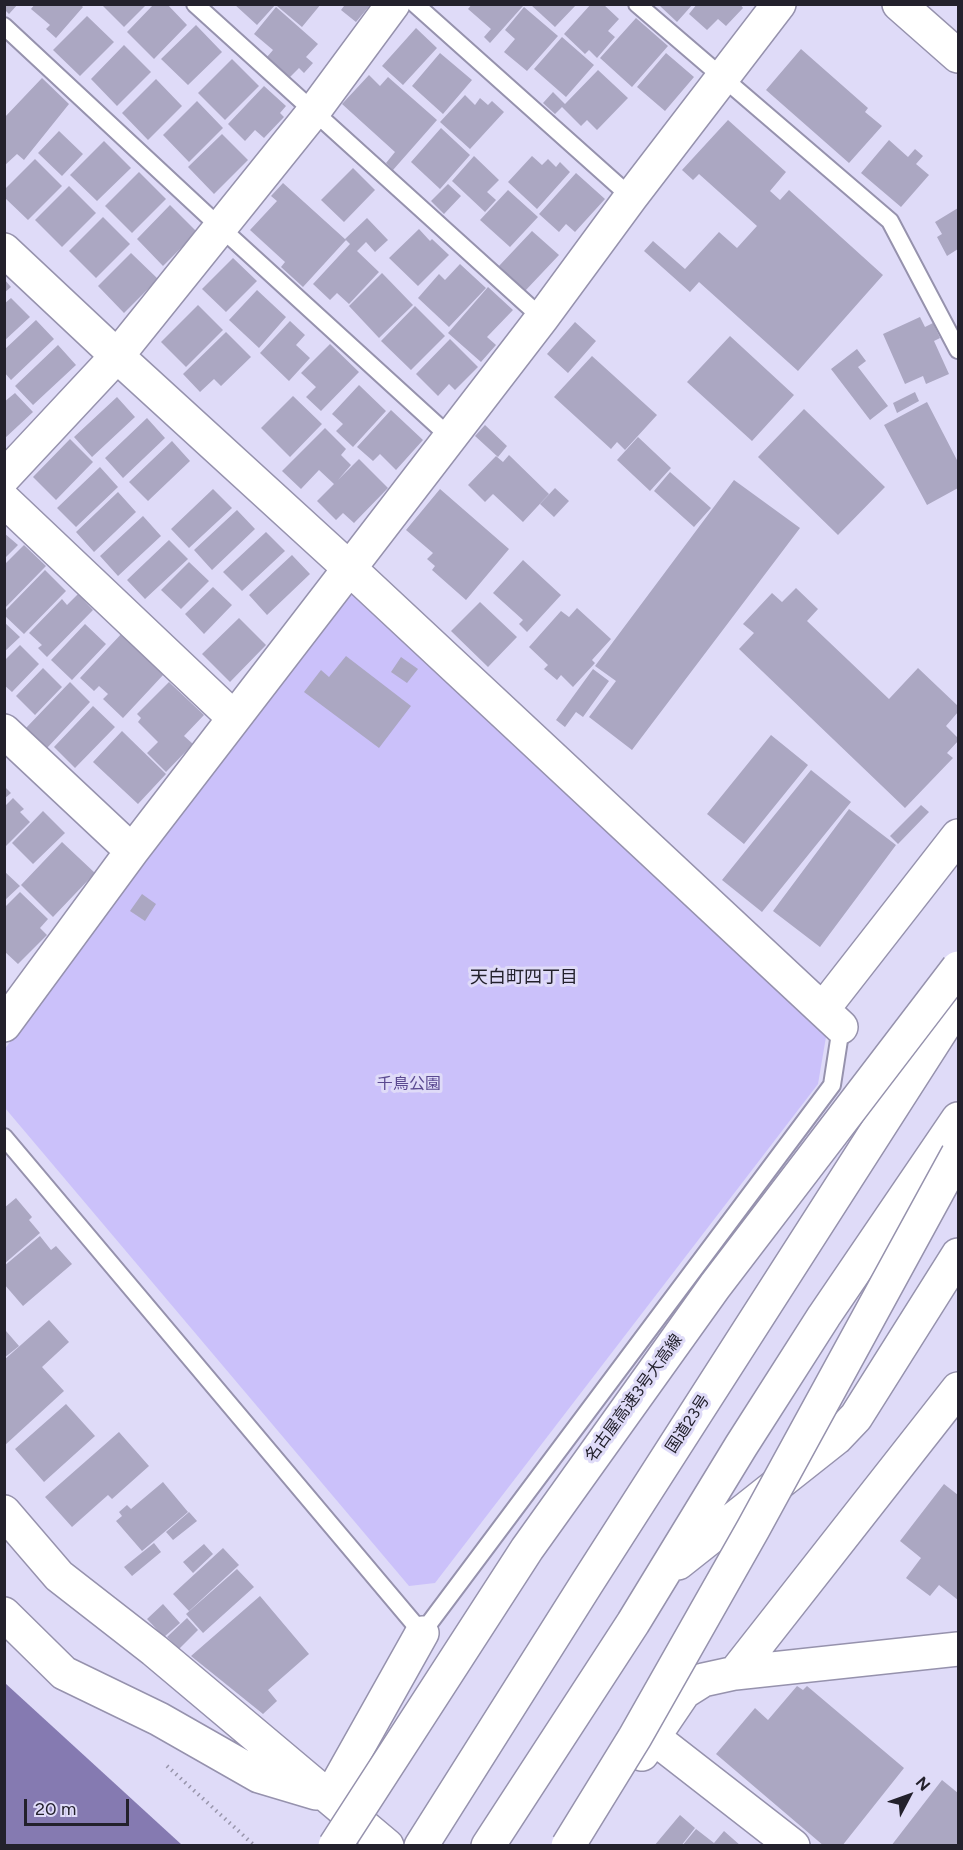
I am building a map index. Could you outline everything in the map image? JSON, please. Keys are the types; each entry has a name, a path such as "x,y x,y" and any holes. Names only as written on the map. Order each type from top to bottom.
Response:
{"main road":[{"path":"4,477 117,356 314,111 393,4"},
{"path":"4,1025 15,987 132,851 542,318 631,197 779,4"},
{"path":"899,4 958,56"},
{"path":"4,250 350,568 832,1018 958,836"},
{"path":"4,500 234,718"},
{"path":"4,732 132,851"},
{"name":"名古屋高速3号大高線","path":"335,1845 526,1549 715,1286 958,968"},
{"name":"国道23号","path":"421,1845 958,1004"},
{"path":"488,1845 633,1623 741,1446 824,1316 958,1119"},
{"path":"568,1845 641,1726 753,1528 958,1154"},
{"path":"662,1576 836,1438 856,1417 958,1256"},
{"path":"735,1673 958,1389"},
{"path":"4,1512 59,1576 154,1650 387,1845"},
{"path":"4,1614 64,1673 159,1719 259,1776 330,1797"},
{"path":"330,1797 422,1633"},
{"path":"586,1845 653,1737 684,1692 703,1680 735,1673 958,1649"},
{"path":"653,1737 793,1845"}],"lane":[{"path":"195,4 542,318"},
{"path":"415,4 631,197"},
{"path":"638,4 890,221 958,350"},
{"path":"4,26 450,437"},
{"path":"4,1137 422,1633 832,1085 832,1018"}],"green space":[{"name":"千鳥公園","path":"361,592 827,1031 818,1084 435,1583 409,1586 5,1108 4,1050 341,599"}],"shaded area":[{"path":"5,1683 182,1845 5,1845"}],"building":[{"path":"4,4 18,4 9,14 4,9"},
{"path":"35,4 80,4 83,7 56,38 46,29 50,25 31,9"},
{"path":"101,4 147,4 124,27"},
{"path":"154,4 167,4 187,25 154,59 127,32"},
{"path":"234,4 276,4 257,25"},
{"path":"279,4 321,4 302,27 277,6"},
{"path":"342,4 371,4 356,22 341,10 344,6"},
{"path":"472,4 522,4 523,6 490,43 484,37 491,29 468,9"},
{"path":"591,4 603,4 619,19 608,31 615,37 597,58 589,50 585,54 564,34"},
{"path":"661,4 693,4 677,22 660,6"},
{"path":"697,4 740,4 743,8 726,26 718,19 707,30 689,14"},
{"path":"531,5 576,5 555,27"},
{"path":"276,7 318,44 306,57 313,63 304,73 299,68 290,77 267,57 273,50 254,34"},
{"path":"524,7 558,36 527,71 504,52 515,39 505,30"},
{"path":"87,16 114,42 80,76 53,50"},
{"path":"636,18 668,46 632,87 600,58"},
{"path":"196,25 222,52 188,85 161,59"},
{"path":"416,28 437,48 403,85 382,66"},
{"path":"562,37 594,65 566,97 534,69"},
{"path":"124,45 151,72 117,106 91,79"},
{"path":"801,49 868,108 865,112 882,126 849,163 766,90"},
{"path":"440,53 472,80 443,114 412,86"},
{"path":"666,53 694,77 665,111 637,87"},
{"path":"232,59 259,86 225,120 198,93"},
{"path":"598,70 628,98 597,130 587,120 581,126 562,107 555,114 543,103 553,92 565,104"},
{"path":"369,75 380,86 388,77 437,120 393,170 386,163 395,152 342,104"},
{"path":"42,78 69,104 24,160 17,154 4,166 4,118"},
{"path":"156,79 182,106 148,140 122,113"},
{"path":"264,86 286,106 280,113 284,117 264,138 255,130 245,141 228,124"},
{"path":"465,95 475,105 480,98 488,105 492,101 504,112 470,149 440,122"},
{"path":"197,101 223,128 189,162 163,135"},
{"path":"728,120 786,172 770,191 780,200 789,190 883,275 798,371 699,282 690,292 644,251 653,241 685,269 719,232 737,248 757,226 699,174 693,180 682,170"},
{"path":"441,128 470,155 440,189 411,162"},
{"path":"59,131 83,154 62,176 38,153"},
{"path":"222,134 248,160 214,194 188,167"},
{"path":"889,140 908,157 915,149 923,156 916,164 929,175 901,207 861,173"},
{"path":"104,141 131,168 97,201 70,175"},
{"path":"474,156 499,180 487,192 496,200 485,212 452,181"},
{"path":"532,156 542,165 548,159 556,167 560,162 570,172 537,209 508,182"},
{"path":"35,159 62,186 28,220 4,197 4,190"},
{"path":"353,168 375,190 344,222 321,200"},
{"path":"139,172 166,199 132,233 105,206"},
{"path":"576,173 605,199 575,232 566,224 559,232 539,214"},
{"path":"283,183 346,240 303,287 281,267 285,262 250,230 277,201 271,196"},
{"path":"448,184 461,196 444,214 431,201"},
{"path":"69,186 96,213 62,247 35,220"},
{"path":"508,190 538,217 510,247 480,220"},
{"path":"170,205 197,232 163,266 137,239"},
{"path":"958,208 958,249 947,256 937,237 942,234 935,222"},
{"path":"103,217 130,244 96,278 69,251"},
{"path":"367,218 388,240 375,252 366,242 357,251 379,272 349,304 337,293 330,300 313,284 350,244 345,239"},
{"path":"419,229 430,241 432,239 449,255 418,286 389,258"},
{"path":"532,231 559,255 525,291 499,266"},
{"path":"131,253 158,279 124,313 98,286"},
{"path":"233,258 257,281 226,312 202,289"},
{"path":"460,264 486,288 449,327 418,298 439,274 445,280"},
{"path":"382,273 413,305 379,338 349,306"},
{"path":"4,279 11,287 4,293"},
{"path":"488,287 513,310 487,337 496,345 481,362 448,333"},
{"path":"257,290 286,317 259,348 229,320"},
{"path":"11,298 30,317 4,341 4,304"},
{"path":"198,305 223,330 186,367 161,342"},
{"path":"415,306 445,336 411,370 381,341"},
{"path":"920,317 925,327 933,323 940,338 934,341 949,374 926,384 923,376 905,384 883,334"},
{"path":"36,320 54,339 11,380 4,372 4,350"},
{"path":"290,321 305,335 296,345 310,358 289,381 260,353"},
{"path":"575,322 596,341 568,373 547,354"},
{"path":"226,332 251,357 221,386 214,379 200,392 183,374"},
{"path":"730,336 794,395 752,441 687,382"},
{"path":"450,339 478,367 455,390 449,384 438,396 416,374"},
{"path":"330,344 359,372 321,411 306,397 316,387 301,373"},
{"path":"58,345 76,365 33,405 15,386"},
{"path":"857,349 866,361 858,367 888,406 870,420 831,369"},
{"path":"592,356 657,415 625,450 617,442 611,449 554,397"},
{"path":"359,385 386,411 353,447 336,431 343,424 332,414"},
{"path":"915,392 919,401 897,413 893,403"},
{"path":"15,393 33,412 4,439 4,402"},
{"path":"293,396 322,424 290,457 261,428"},
{"path":"117,397 135,417 92,457 74,437"},
{"path":"927,402 958,462 958,488 927,505 884,425"},
{"path":"804,409 885,487 838,535 758,457"},
{"path":"391,410 423,440 396,470 380,454 373,461 357,447"},
{"path":"147,418 165,438 123,478 105,458"},
{"path":"485,425 507,446 498,457 475,436"},
{"path":"325,428 346,449 341,455 351,465 338,480 359,459 388,488 354,523 343,513 336,520 317,501 334,484 319,470 301,489 282,471"},
{"path":"638,437 671,468 650,491 617,460"},
{"path":"70,439 93,462 56,500 33,477"},
{"path":"172,441 190,461 148,501 129,482"},
{"path":"509,455 549,494 523,522 493,494 485,502 468,485 496,456 503,462"},
{"path":"100,467 118,487 76,527 57,508"},
{"path":"670,472 711,508 694,527 654,491"},
{"path":"734,480 800,528 632,750 589,717 616,681 595,666"},
{"path":"555,488 569,501 554,517 540,504"},
{"path":"213,489 232,508 189,548 171,529"},
{"path":"440,489 509,549 466,600 432,570 435,566 427,559 433,553 406,530"},
{"path":"118,492 136,512 94,552 76,532"},
{"path":"237,510 255,529 212,570 194,550"},
{"path":"143,516 161,536 118,576 100,556"},
{"path":"266,532 285,551 242,591 223,572"},
{"path":"4,533 18,545 4,559"},
{"path":"169,540 188,559 145,599 127,580"},
{"path":"24,545 46,566 4,609 4,565"},
{"path":"292,555 310,574 267,615 249,595"},
{"path":"523,560 561,595 527,632 519,624 523,620 493,593"},
{"path":"189,562 209,581 181,609 161,590"},
{"path":"45,570 66,591 24,634 4,615 4,612"},
{"path":"213,587 232,605 204,634 185,614"},
{"path":"796,588 818,609 807,621 889,699 918,668 958,706 958,712 946,726 958,738 947,753 953,758 905,808 739,649 754,633 743,624 772,593 782,602"},
{"path":"78,594 93,610 47,657 38,648 42,645 29,633 62,599 67,605"},
{"path":"480,602 517,637 488,667 451,631"},
{"path":"577,608 611,639 592,660 595,663 573,687 561,675 557,680 544,669 548,665 529,647 561,611 569,617"},
{"path":"239,618 266,645 230,682 202,654"},
{"path":"4,622 20,637 4,652"},
{"path":"85,624 106,644 72,680 51,660"},
{"path":"124,631 147,652 144,655 164,674 123,718 103,699 108,694 99,686 94,691 80,678"},
{"path":"20,645 39,664 12,692 4,685 4,661"},
{"path":"346,656 411,706 379,748 304,692 321,670 329,677"},
{"path":"401,657 418,669 407,683 391,672"},
{"path":"43,668 62,687 35,715 16,696"},
{"path":"593,669 609,681 583,717 576,712 565,727 556,720"},
{"path":"70,682 90,702 47,748 26,728"},
{"path":"169,682 204,715 184,736 193,744 166,772 147,753 158,742 138,722 141,718 137,714"},
{"path":"93,706 115,727 75,768 54,747"},
{"path":"122,731 166,774 138,804 93,762"},
{"path":"771,735 808,765 744,844 707,814"},
{"path":"811,770 851,802 762,912 722,880"},
{"path":"4,786 11,793 4,799"},
{"path":"13,798 24,809 20,812 30,822 4,848 4,807"},
{"path":"921,805 929,812 898,844 890,836"},
{"path":"849,809 896,845 820,947 773,911"},
{"path":"43,811 65,833 33,864 12,843"},
{"path":"62,842 95,873 53,917 21,885"},
{"path":"4,871 20,886 4,901"},
{"path":"20,892 48,919 40,928 47,935 18,964 4,951 4,908"},
{"path":"142,894 156,904 145,921 130,911"},
{"path":"16,1198 32,1217 29,1220 40,1233 4,1264 4,1208"},
{"path":"40,1236 51,1250 56,1246 72,1264 23,1306 4,1284 4,1266"},
{"path":"49,1320 69,1342 42,1367 64,1391 4,1446 4,1360"},
{"path":"6,1331 19,1346 4,1358 4,1333"},
{"path":"66,1404 95,1436 44,1482 15,1449"},
{"path":"119,1432 149,1466 112,1499 108,1495 72,1527 45,1497"},
{"path":"163,1482 188,1512 142,1551 116,1521 122,1516 119,1512 127,1505 131,1509"},
{"path":"944,1484 958,1495 958,1600 939,1585 930,1596 906,1578 921,1558 900,1541"},
{"path":"189,1512 197,1521 173,1540 166,1532"},
{"path":"154,1543 161,1552 132,1576 124,1567"},
{"path":"204,1544 213,1554 193,1573 183,1562"},
{"path":"223,1548 239,1565 189,1611 173,1594"},
{"path":"237,1569 254,1587 203,1633 186,1614"},
{"path":"260,1596 309,1654 268,1690 277,1701 263,1714 191,1656"},
{"path":"163,1604 180,1623 164,1637 147,1619"},
{"path":"187,1618 198,1630 179,1649 167,1637"},
{"path":"797,1686 803,1690 807,1686 904,1768 842,1846 824,1846 716,1754 755,1708 768,1720"},
{"path":"942,1780 958,1793 958,1846 891,1846"},
{"path":"680,1815 695,1828 681,1846 654,1846"},
{"path":"696,1829 714,1843 724,1831 741,1846 682,1846"}],"district":[{"name":"天白町四丁目","path":"524,978"}]}
